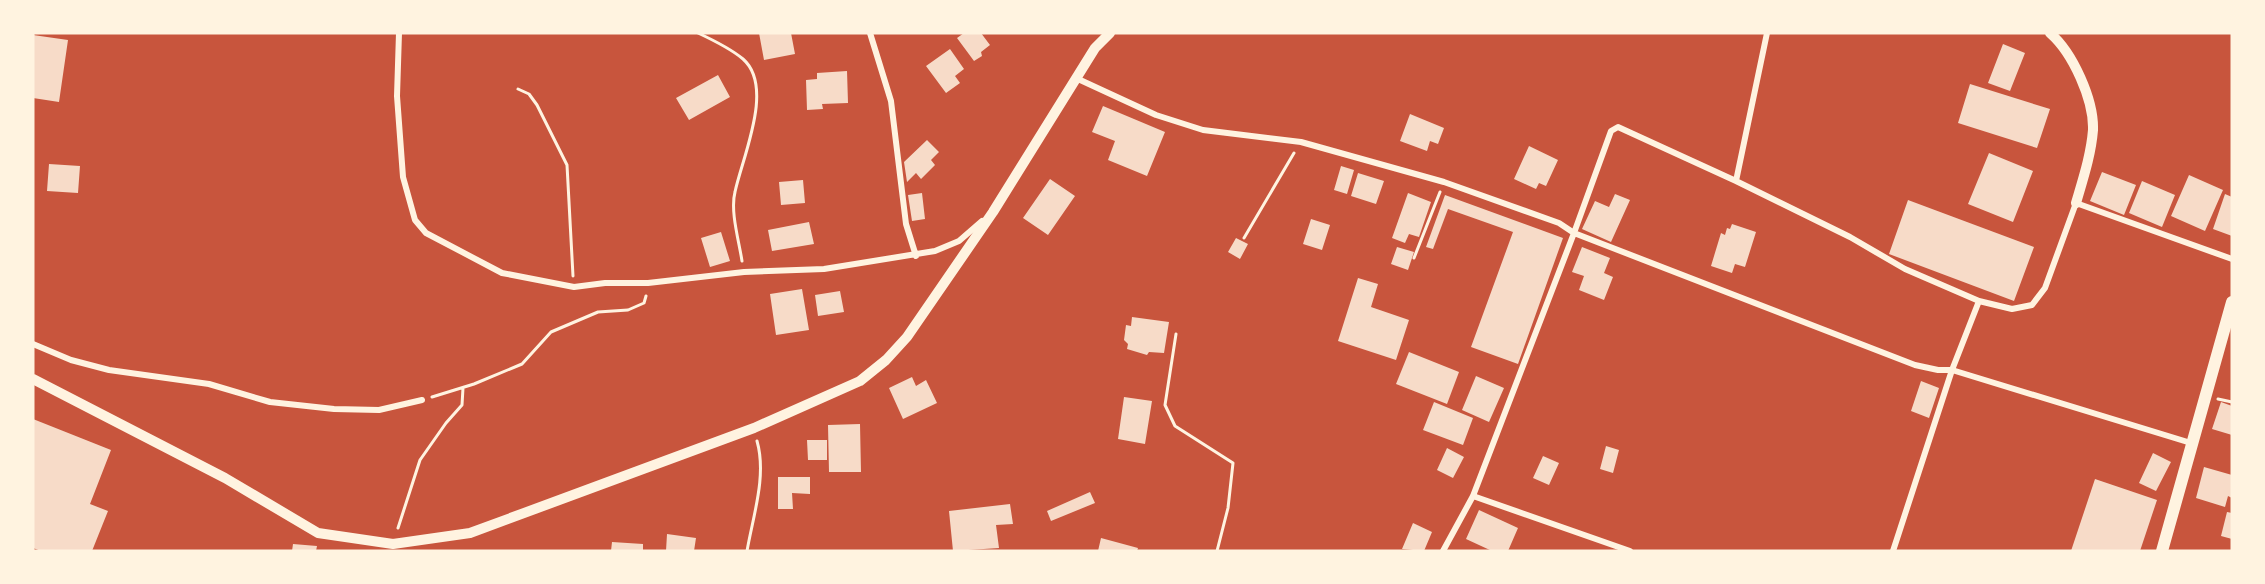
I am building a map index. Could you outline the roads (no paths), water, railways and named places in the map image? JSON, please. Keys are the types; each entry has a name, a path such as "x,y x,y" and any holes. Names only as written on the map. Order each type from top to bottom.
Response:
{"main road":[{"path":"2162,551 2232,302"}],"street":[{"path":"399,33 397,96 403,177 415,220 426,233 502,273 574,287 605,283 648,283 744,272 824,269 916,256 935,251 959,241 993,212"},
{"path":"870,33 891,101 906,224 916,256"},
{"path":"33,380 225,478 318,533 393,544 470,533 754,428 860,381 886,360 907,337 993,212 1078,79 1095,48 1110,33"},
{"path":"1736,181 1767,33"},
{"path":"1443,551 1473,496 1611,131 1618,127 1736,181 1850,237 1905,269 1979,301 2012,309 2032,305 2045,288 2076,203 2089,158 2093,128 2088,100 2077,69 2050,33"},
{"path":"1078,79 1156,116 1203,130 1301,142 1444,182 1558,223 1574,233 1915,365 1952,370 2191,443"},
{"path":"2076,203 2232,259"},
{"path":"1893,551 1952,370 1979,301"},
{"path":"33,344 70,360 109,370 209,384 270,402 334,409 379,410 422,400"},
{"path":"1473,496 1630,551"}]}
